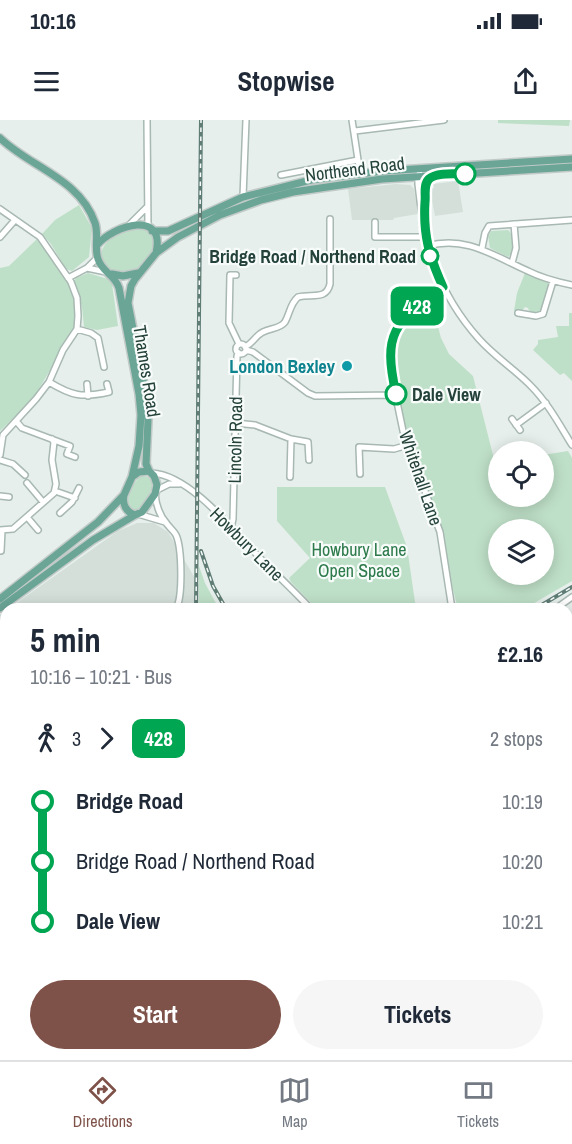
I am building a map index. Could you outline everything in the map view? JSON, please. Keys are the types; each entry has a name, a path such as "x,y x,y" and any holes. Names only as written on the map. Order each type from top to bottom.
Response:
{"main road":[{"path":"0,138 16,152 64,182 78,197 94,221 107,231 136,224 150,229 156,237 156,253"},
{"name":"Northend Road","path":"150,229 168,231 243,196 303,182 360,173 572,159"},
{"name":"Northend Road","path":"156,253 178,237 220,215 261,200 344,183 572,167"},
{"path":"94,221 97,258"},
{"path":"97,245 119,229"},
{"name":"Thames Road","path":"156,253 138,273 131,286 128,303 146,396 148,420 146,458 157,481 156,492"},
{"name":"Thames Road","path":"0,599 86,534 123,495 132,477 140,435 139,394 117,280 97,258"},
{"path":"108,272 123,276 138,273"},
{"path":"132,477 139,472 151,472"},
{"path":"7,603 87,544 144,511 156,492"},
{"path":"123,495 129,512 136,514"}],"street":[{"path":"147,120 147,207 150,229"},
{"path":"243,196 246,120"},
{"path":"352,120 360,173"},
{"path":"355,131 444,120"},
{"path":"281,175 358,160"},
{"path":"421,168 418,177 427,246 443,287 464,322 546,403 572,445"},
{"path":"423,217 426,186 429,179 435,176"},
{"path":"245,181 252,194"},
{"path":"129,225 147,207"},
{"path":"0,209 40,237 68,278 78,303 76,329 63,350 49,382 3,435 0,455"},
{"path":"239,353 243,353 261,332 280,326 298,297 323,295 327,292 330,284 330,219"},
{"path":"0,237 15,220"},
{"path":"482,248 489,226 572,220"},
{"path":"375,222 375,237 426,237"},
{"path":"512,263 516,248 514,224"},
{"path":"427,246 458,242 482,248 553,281 572,285"},
{"path":"68,278 87,268 97,258"},
{"path":"87,268 108,272"},
{"name":"Lincoln Road","path":"231,528 237,356 239,353 236,348 239,344 230,323 230,275 236,275"},
{"path":"518,313 536,316 543,314 553,281"},
{"name":"Whitehall Lane","path":"443,287 406,316 396,332 391,347 391,373 408,445 440,532 451,603"},
{"path":"76,329 91,333 98,338 104,367"},
{"path":"239,344 315,396 396,395"},
{"path":"382,347 391,347"},
{"path":"49,382 68,394 88,396 109,392 107,384"},
{"path":"87,384 88,396"},
{"path":"516,424 546,403"},
{"path":"512,419 520,430"},
{"path":"16,421 22,428 70,446 68,454 75,457"},
{"path":"235,423 255,424 291,439 308,442 309,460"},
{"path":"290,477 291,439"},
{"path":"1,550 1,530 13,529 55,490 52,467 54,442 52,440"},
{"path":"360,474 359,447 394,449 408,445"},
{"path":"0,460 13,464 25,475"},
{"name":"Howbury Lane","path":"151,472 161,473 203,500 305,603"},
{"path":"27,483 44,502"},
{"path":"178,603 180,546 174,531 165,522 157,505 156,492 171,484 181,484"},
{"path":"60,513 75,498 79,488"},
{"path":"55,490 75,498"},
{"path":"0,496 9,497"},
{"path":"136,514 165,522"},
{"path":"27,517 38,530"},
{"path":"27,529 33,524"}],"shaded area":[{"path":"458,181 463,212 435,216 430,189 434,188 433,184"},
{"path":"396,184 410,185 414,189 418,214 393,220 352,220 348,189"},
{"path":"137,523 154,523 168,532 209,603 16,603 118,531"}],"green space":[{"path":"498,120 570,120 569,126 498,123"},
{"path":"79,205 92,228 89,257 72,271 66,269 42,234 55,220"},
{"path":"136,227 148,231 153,237 150,255 136,269 127,272 118,272 109,268 101,259 101,253 107,242 118,234"},
{"path":"508,230 514,244 508,257 490,248 488,236 491,231"},
{"path":"37,239 66,278 74,301 76,316 73,331 33,399 0,431 0,268 9,266"},
{"path":"88,273 108,279 112,284 118,326 97,330 84,327 82,307 74,281"},
{"path":"525,273 550,284 541,313 531,314 525,307 521,312 514,311 517,293"},
{"path":"427,302 432,304 441,338 449,354 473,376 489,441 488,507 554,507 554,453 568,451 572,458 572,581 534,603 456,603 442,529 410,442 391,358 398,332 407,319"},
{"path":"569,313 572,313 572,381 564,373 560,375 533,350 538,340 558,337 556,326 569,326"},
{"path":"141,475 151,478 153,487 141,509 134,511 128,506 128,498 133,485"},
{"name":"Howbury Lane Open Space","path":"277,487 385,487 407,547 415,603 311,603 289,578 310,558 277,521"},
{"path":"199,566 216,603 199,603"}],"railway":[{"path":"196,603 201,120"},
{"path":"201,551 213,586 223,603"},
{"path":"545,603 572,587"}],"bus line":[{"name":"428","path":"396,394 391,373 390,353 396,332 411,310 443,287 430,258 426,237 423,217 426,186 429,179 435,176 465,174"}],"place":[{"name":"Bridge Road / Northend Road","path":"430,256"},
{"name":"London Bexley","path":"347,366"},
{"name":"Dale View","path":"396,394"}]}
